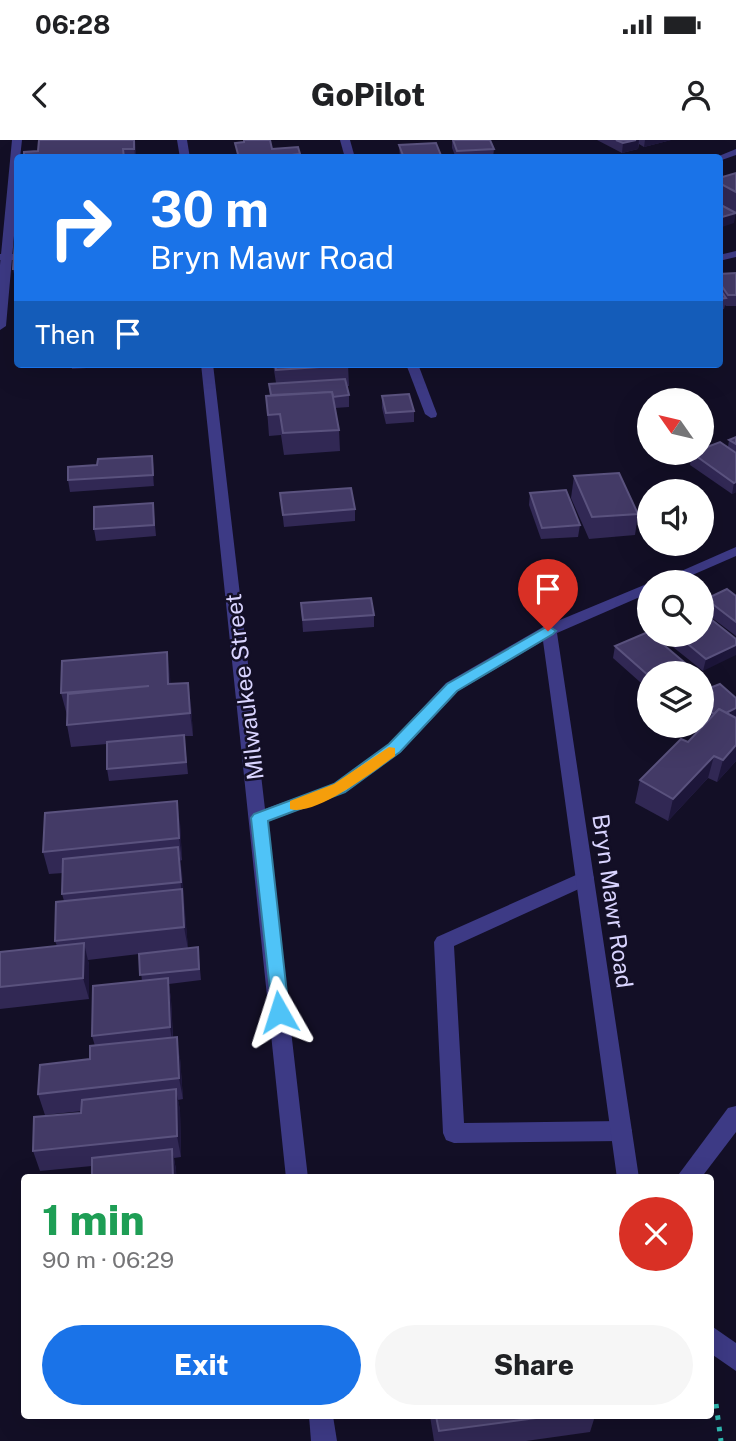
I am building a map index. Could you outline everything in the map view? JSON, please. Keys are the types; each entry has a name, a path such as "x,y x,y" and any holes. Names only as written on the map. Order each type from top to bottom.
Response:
{"street":[{"path":"0,326 14,187"},
{"name":"Milwaukee Street","path":"207,368 297,1174"},
{"path":"414,368 431,414"},
{"path":"691,570 736,551"},
{"path":"259,818 340,788 395,748 452,687 548,631 637,593"},
{"name":"Bryn Mawr Road","path":"548,631 627,1174"},
{"path":"585,878 444,942 454,1133 621,1131"},
{"path":"690,1174 736,1115"},
{"path":"714,1340 736,1359"},
{"path":"321,1419 324,1441"}],"path":[{"path":"716,1404 721,1441"}],"building":[{"path":"39,140 134,140 134,149 123,149 124,154 24,154 38,151"},
{"path":"270,140 272,149 298,147 300,154 238,154 235,143"},
{"path":"453,140 490,140 494,149 457,151"},
{"path":"436,143 440,154 402,154 399,145"},
{"path":"736,173 736,192 723,185 723,177"},
{"path":"723,206 736,213 723,217"},
{"path":"736,273 736,295 728,295 723,288 723,274"},
{"path":"345,379 349,395 333,397 332,392 271,395 269,384"},
{"path":"332,392 339,430 283,433 280,414 268,415 266,396"},
{"path":"409,394 414,411 386,413 382,396"},
{"path":"720,442 736,453 736,482 710,466 714,466 714,444"},
{"path":"152,456 153,475 68,480 68,467 97,465 98,459"},
{"path":"619,473 637,514 592,517 574,476"},
{"path":"351,488 355,509 283,515 280,493"},
{"path":"566,490 580,525 542,528 530,493"},
{"path":"153,503 154,525 94,529 94,507"},
{"path":"727,589 736,596 736,622 714,605 714,595"},
{"path":"371,598 374,615 303,620 301,603"},
{"path":"714,622 736,639 736,645 706,659 692,647 714,647"},
{"path":"637,637 637,647 666,647 683,661 637,661 637,665 615,646"},
{"path":"167,652 168,684 188,683 190,713 67,725 68,694 149,686 61,693 62,661"},
{"path":"720,684 736,698 736,708 726,713 719,709 714,714 714,686"},
{"path":"719,709 736,718 736,745 723,760 714,756 673,799 640,780 681,739 688,742 692,738 714,738 714,714"},
{"path":"184,735 186,762 107,769 107,742"},
{"path":"177,801 179,838 43,852 45,813"},
{"path":"178,847 181,882 62,894 63,859"},
{"path":"182,889 184,927 55,941 56,902"},
{"path":"84,943 83,978 0,987 0,952"},
{"path":"198,947 199,969 140,975 139,954"},
{"path":"168,978 170,1027 92,1036 93,986"},
{"path":"177,1037 179,1078 38,1094 40,1065 90,1059 90,1046"},
{"path":"176,1089 177,1136 33,1151 34,1117 81,1113 82,1100"},
{"path":"172,1149 173,1174 92,1174 92,1158"},
{"path":"437,1419 529,1419 439,1431"}],"slow traffic":[{"path":"295,805 340,788 389,752"}],"route":[{"path":"279,1012 259,818 340,788 395,748 452,687 548,631"}]}
